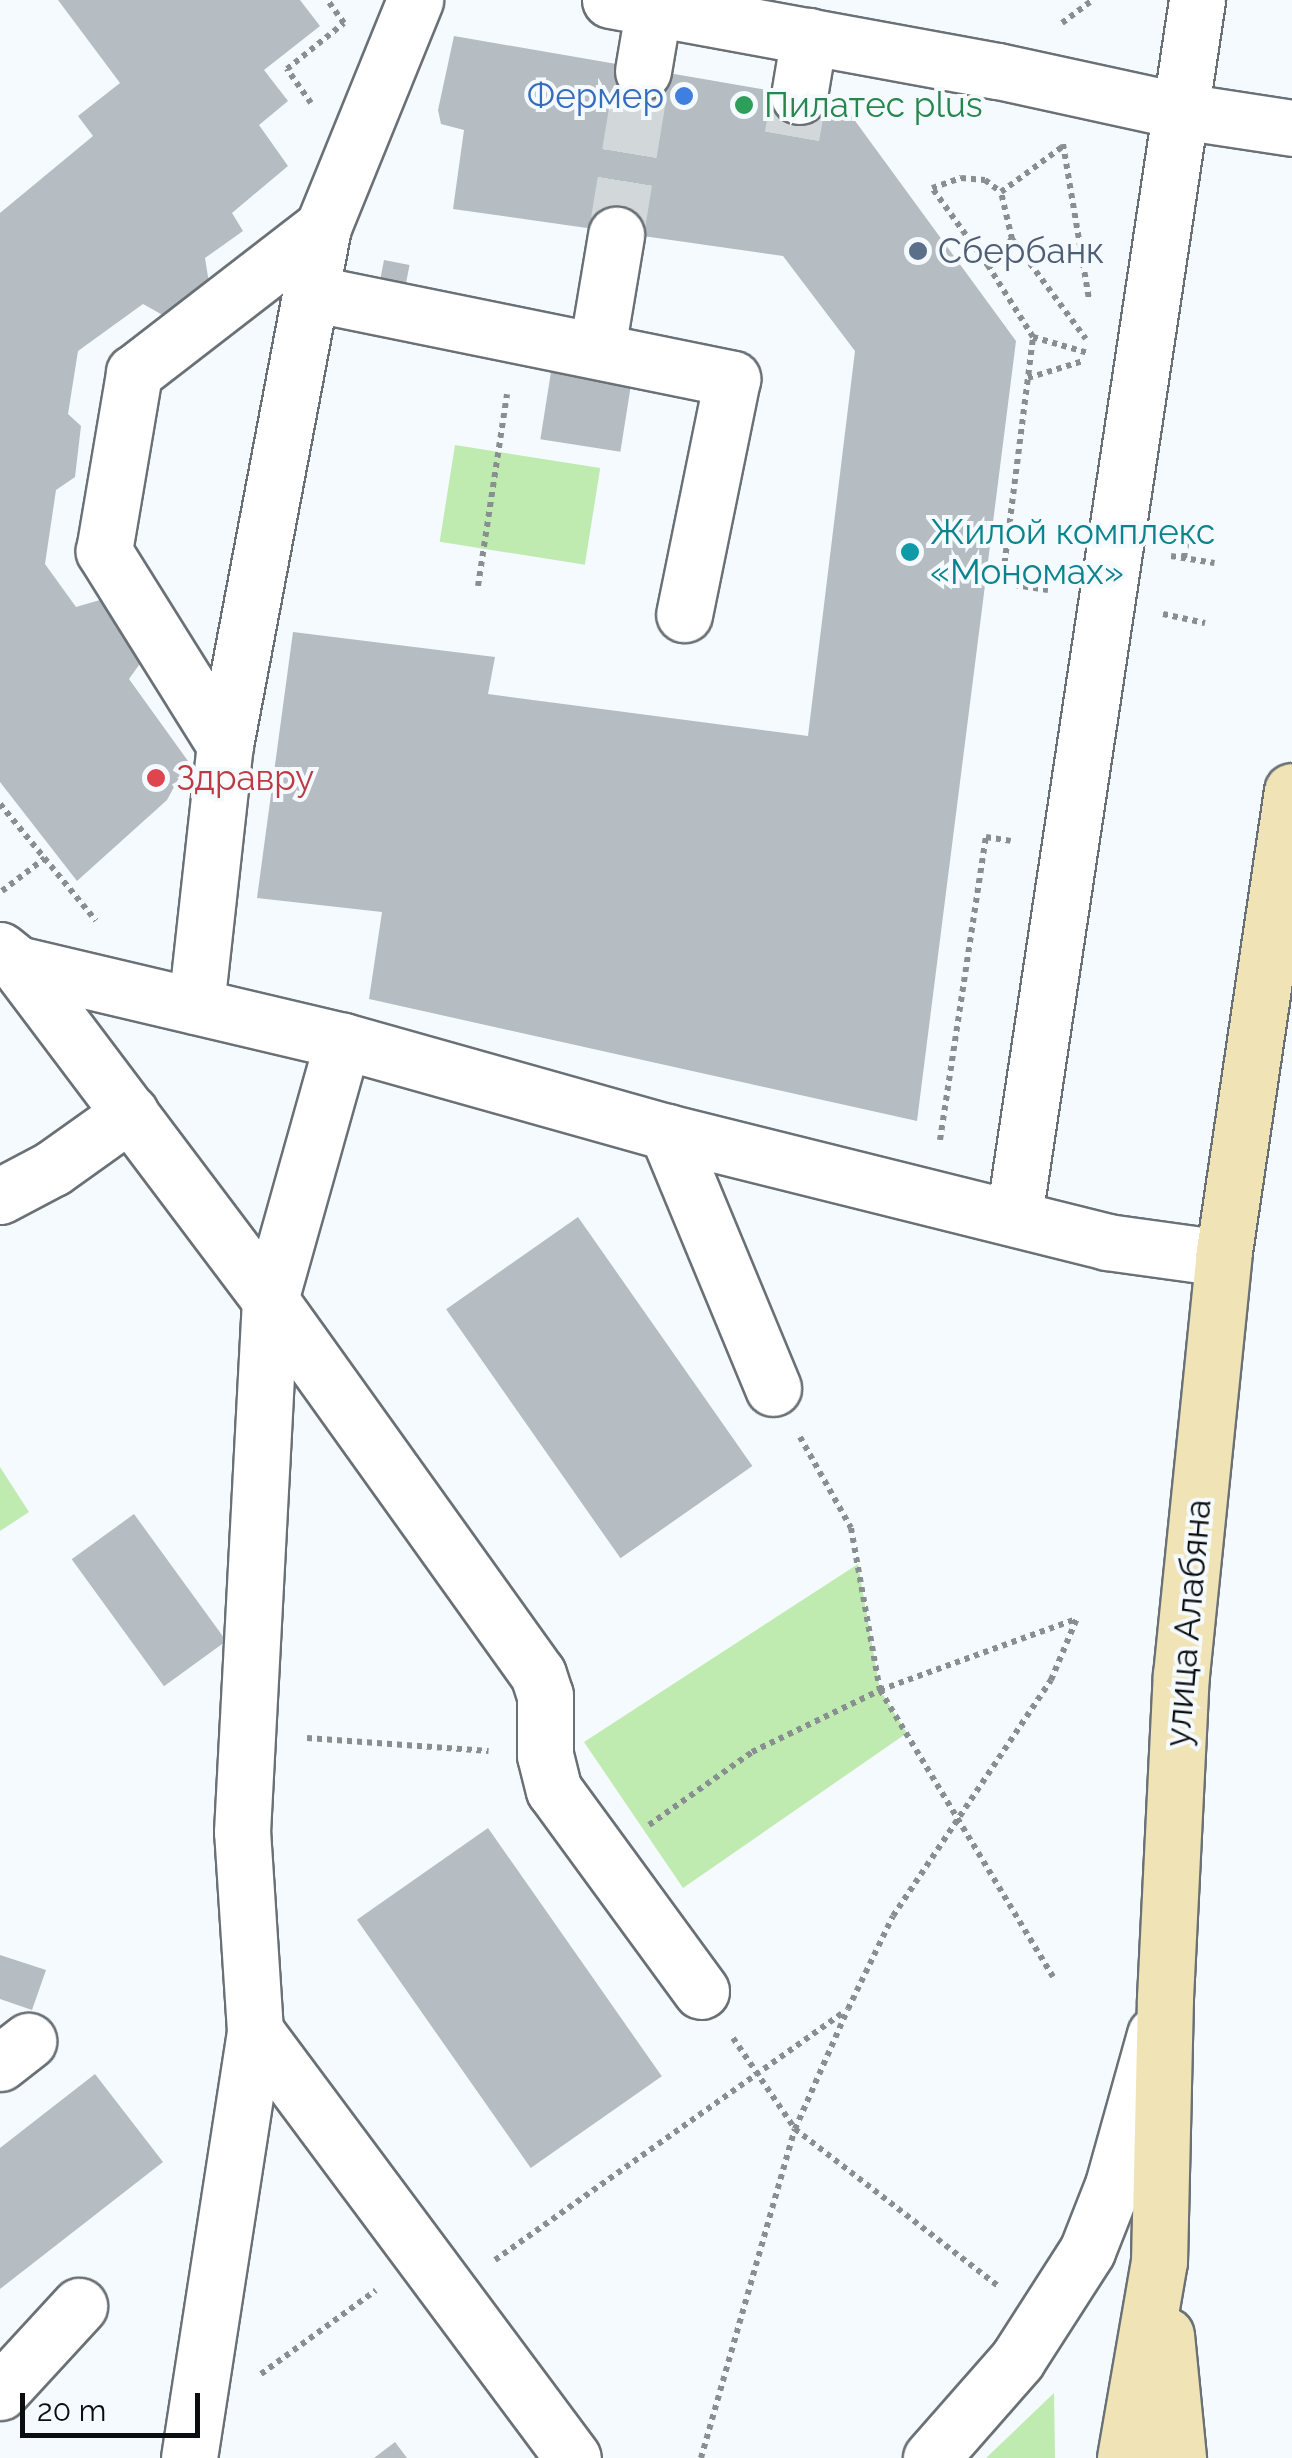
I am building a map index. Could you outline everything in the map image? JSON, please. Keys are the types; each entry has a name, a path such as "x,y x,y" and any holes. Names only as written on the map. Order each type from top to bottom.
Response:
{"main road":[{"name":"улица Алабяна","path":"1126,2458 1159,2262 1165,1998 1181,1675 1223,1258 1292,791"},
{"path":"1159,2262 1178,2458"}],"street":[{"path":"196,1006 225,745 323,226 415,0"},
{"path":"1014,1216 1197,0"},
{"path":"643,71 632,3 1181,111 1292,128"},
{"path":"799,96 809,36"},
{"path":"225,745 104,551 134,373 323,226"},
{"path":"597,349 616,235"},
{"path":"311,292 732,379 684,614"},
{"path":"9,957 343,1041 667,1132 1107,1242 1223,1258"},
{"path":"9,957 270,1300 538,1674 545,1694 545,1756 554,1790 701,1991"},
{"path":"192,2440 255,2031 242,1832 270,1300 343,1041"},
{"path":"0,1196 53,1168 130,1113"},
{"path":"667,1132 773,1388"},
{"path":"931,2458 1017,2360 1087,2251 1112,2186 1165,1998"},
{"path":"255,2031 573,2458"},
{"path":"0,2392 79,2306"}],"path":[{"path":"327,0 344,24"},
{"path":"1073,89 1063,146 1092,318"},
{"path":"1001,192 1063,146"},
{"path":"1063,592 1002,583 1033,337 932,188 962,178 984,180 1001,192 1012,239 1099,356"},
{"path":"989,267 1012,239"},
{"path":"478,586 516,333"},
{"path":"1033,337 1099,356"},
{"path":"1028,378 1099,356"},
{"path":"1184,558 1187,536"},
{"path":"1158,554 1214,563"},
{"path":"0,804 88,912"},
{"path":"933,1196 986,837 1067,850"},
{"path":"0,893 45,858"},
{"path":"773,1388 851,1528 880,1690 1053,1978"},
{"path":"643,1829 752,1752 880,1690 1077,1618 1051,1680 893,1916 848,2009 795,2129 701,2458"},
{"path":"247,1734 545,1756"},
{"path":"701,1991 795,2129 1011,2296"},
{"path":"192,2440 436,2274 758,2075 848,2009"}],"green space":[{"path":"455,445 600,468 585,565 440,542"},
{"path":"0,1467 29,1512 0,1531"},
{"path":"858,1564 880,1690 907,1733 683,1888 584,1742"},
{"path":"1054,2393 1055,2458 986,2458"}],"building":[{"path":"58,0 300,0 320,26 264,70 288,101 259,125 288,166 232,213 243,231 205,258 209,283 168,318 143,304 78,351 68,414 81,426 75,477 56,490 45,564 76,607 100,600 144,658 129,679 188,761 167,800 77,881 0,782 0,213 93,136 78,116 120,83"},
{"name":"Жилой комплекс «Мономах»","path":"454,36 842,103 1016,341 917,1121 369,999 382,912 257,898 293,632 495,657 488,694 808,736 855,351 783,256 453,209 464,130 441,124 438,110"},
{"path":"384,260 410,265 404,291 379,287"},
{"path":"551,372 631,385 620,452 540,439"},
{"path":"578,1217 752,1466 620,1558 446,1309"},
{"path":"134,1514 226,1641 164,1686 72,1559"},
{"path":"488,1828 662,2076 531,2168 357,1920"},
{"path":"0,1955 46,1970 32,2010 0,1999"},
{"path":"95,2074 163,2162 0,2289 0,2148"},
{"path":"395,2442 407,2458 374,2458"}],"tunnel":[{"path":"616,235 643,71"},
{"path":"792,136 799,96"}],"place":[{"name":"Фермер","path":"684,96"},
{"name":"Пилатес plus","path":"744,105"},
{"name":"Сбербанк","path":"918,251"},
{"name":"Жилой комплекс «Мономах»","path":"910,552"},
{"name":"Здравру","path":"156,778"}]}
